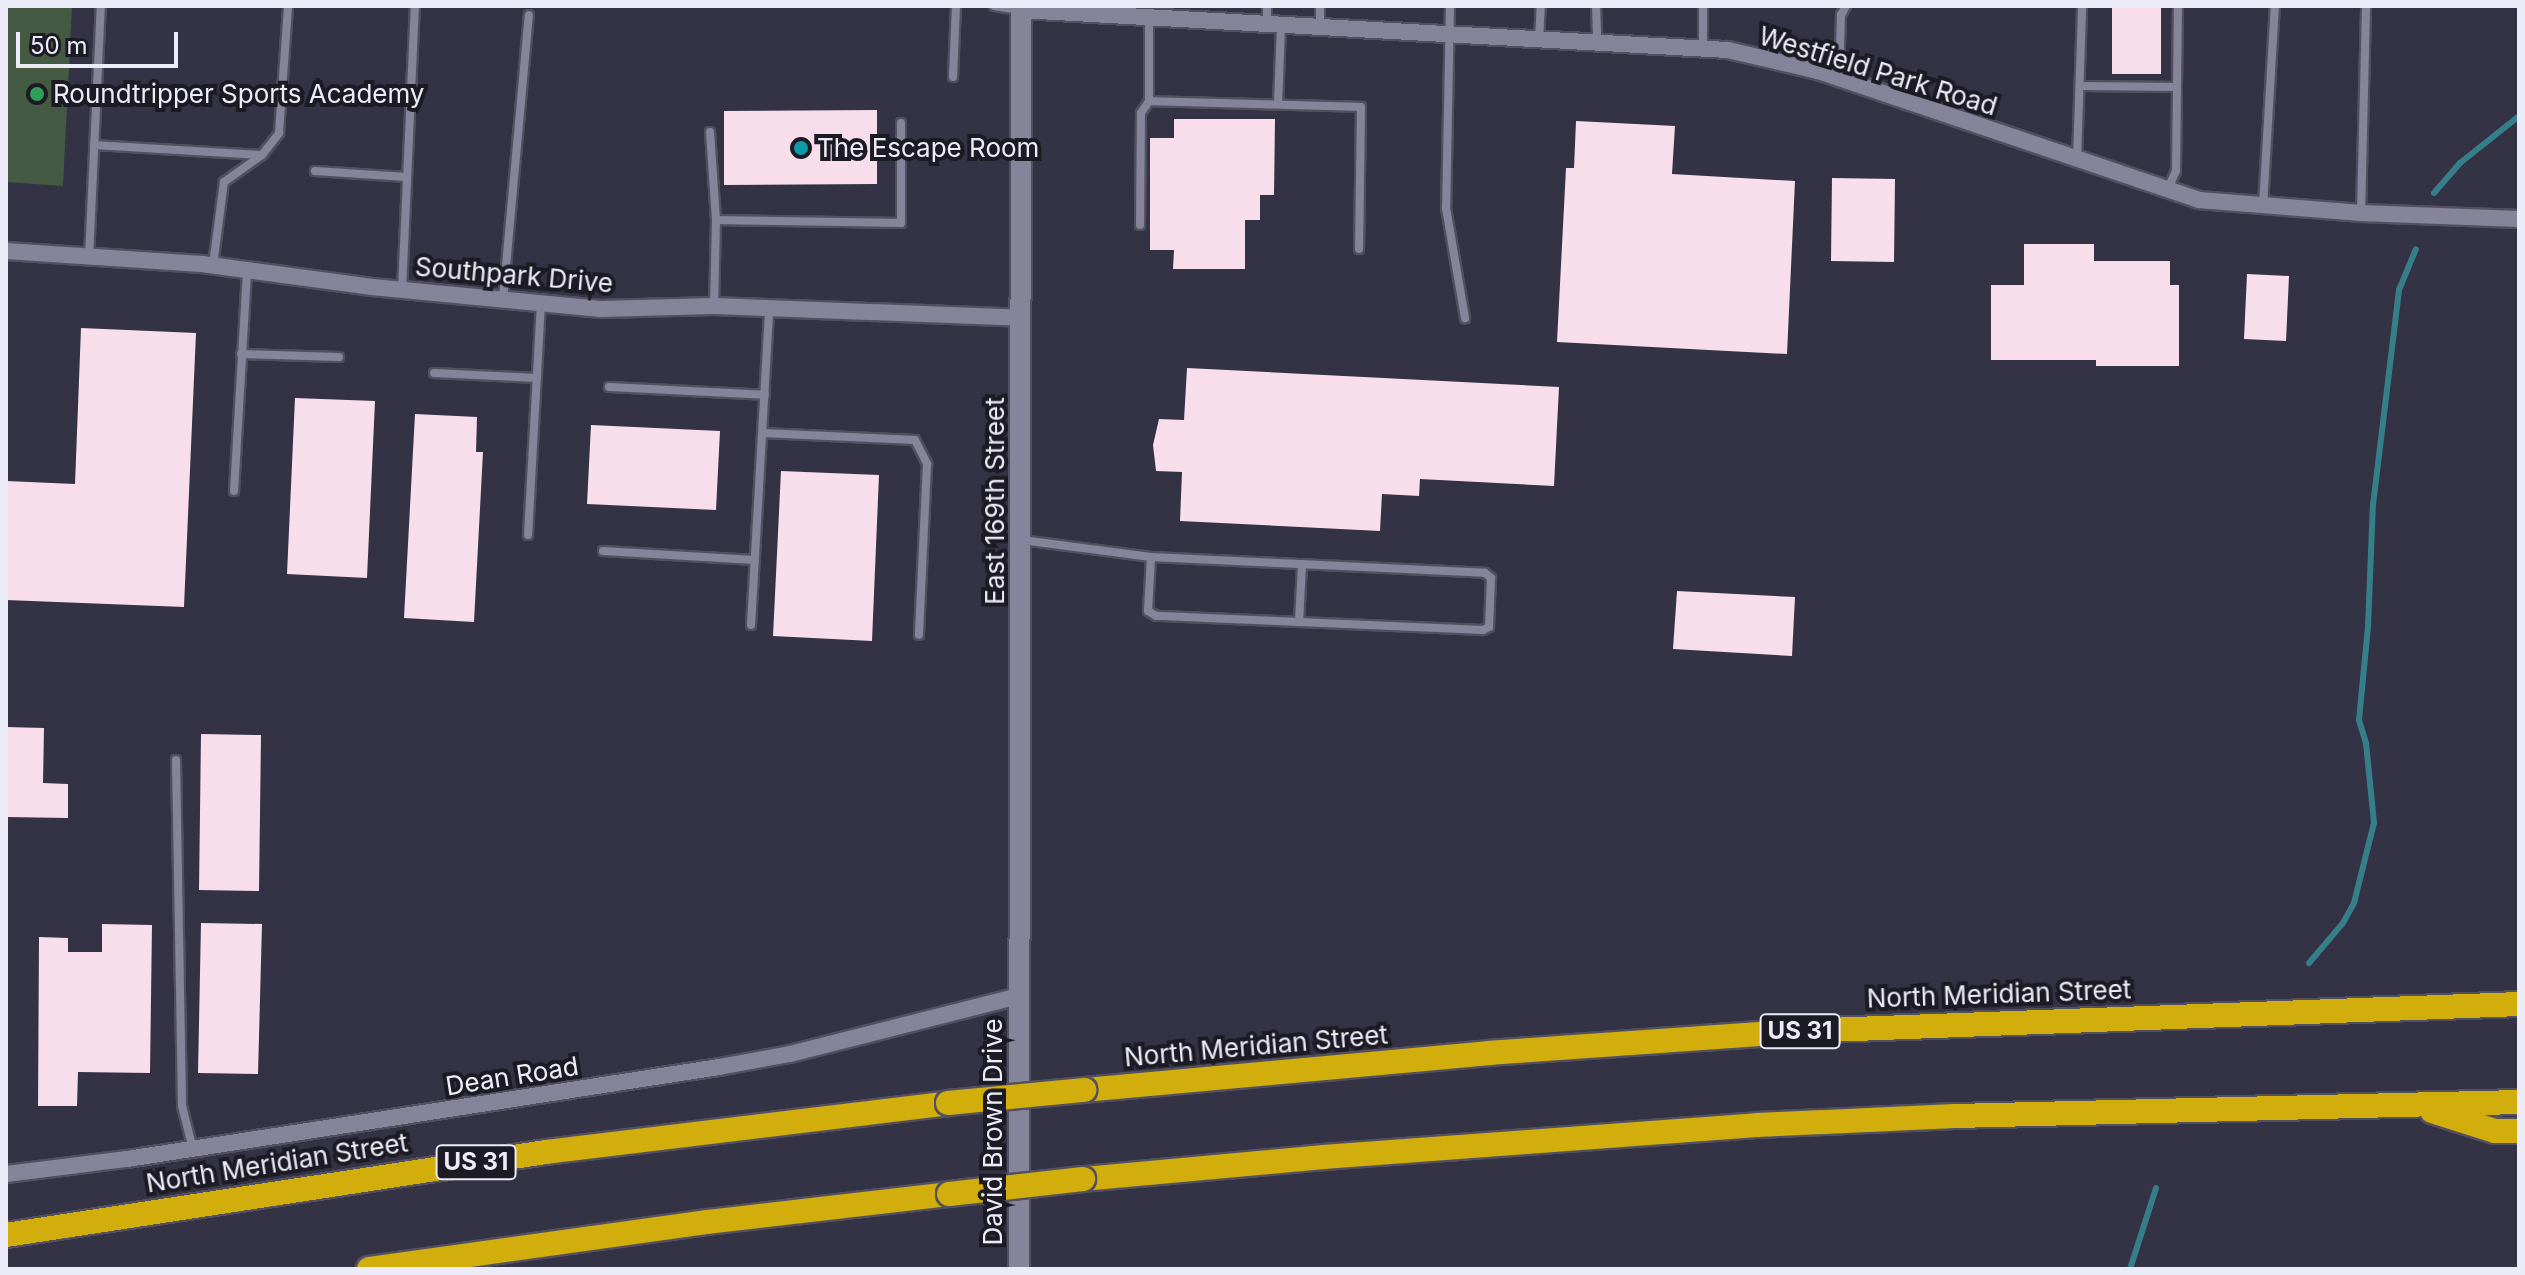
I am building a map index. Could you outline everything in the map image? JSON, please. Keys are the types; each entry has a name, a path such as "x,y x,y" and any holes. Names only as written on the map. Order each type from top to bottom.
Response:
{"highway":[{"name":"North Meridian Street","path":"6,1235 546,1152 948,1103 1084,1090 1489,1053 1816,1030 2519,1004"},
{"path":"369,1269 707,1222 1083,1179 1323,1157 1757,1125 1955,1116 2519,1102"},
{"path":"2411,1104 2495,1131 2519,1131"}],"street":[{"name":"Westfield Park Road","path":"1021,8 1274,27 1703,48 1771,59 1839,78 2199,200 2361,213 2519,219"},
{"name":"East 169th Street","path":"1020,996 1021,8"},
{"name":"Southpark Drive","path":"6,251 213,266 402,290 601,309 714,306 1021,318"},
{"name":"Dean Road","path":"6,1174 193,1149 790,1054 1020,996"},
{"name":"David Brown Drive","path":"1019,1269 1020,996"}],"lane":[{"path":"89,257 101,6"},
{"path":"213,266 224,182 262,155 279,133 288,6"},
{"path":"402,290 415,6"},
{"path":"953,77 956,6"},
{"path":"994,6 1021,8"},
{"path":"1267,6 1274,27 1278,104"},
{"path":"1320,6 1320,28"},
{"path":"1450,6 1446,208 1465,318"},
{"path":"1539,40 1541,6"},
{"path":"1596,6 1597,42"},
{"path":"1703,6 1703,48"},
{"path":"1839,78 1841,15 1846,6"},
{"path":"2077,161 2082,6"},
{"path":"2167,191 2176,171 2178,6"},
{"path":"2263,207 2275,6"},
{"path":"2361,213 2366,6"},
{"path":"503,300 529,15"},
{"path":"1140,225 1141,113 1149,101 1149,19"},
{"path":"2081,86 2177,87"},
{"path":"1149,101 1361,107 1359,249"},
{"path":"716,220 901,223 901,123"},
{"path":"710,132 716,220 714,306"},
{"path":"94,145 262,155"},
{"path":"315,171 407,177"},
{"path":"234,491 247,270"},
{"path":"528,535 541,303"},
{"path":"751,625 769,308"},
{"path":"241,354 339,357"},
{"path":"434,373 537,378"},
{"path":"609,387 765,395"},
{"path":"763,433 915,440 927,464 919,635"},
{"path":"1022,540 1151,557 1485,573 1491,578 1489,627 1483,630 1156,616 1148,611 1151,557"},
{"path":"603,551 755,560"},
{"path":"1299,622 1302,564"},
{"path":"176,760 182,1106 193,1149"}],"green space":[{"name":"Roundtripper Sports Academy","path":"6,6 72,6 63,186 6,182"}],"building":[{"path":"2112,6 2161,6 2161,74 2112,74"},
{"name":"The Escape Room","path":"877,110 877,184 724,185 724,111"},
{"path":"1174,119 1275,119 1274,195 1260,195 1260,220 1245,220 1245,269 1173,269 1174,250 1150,250 1150,138 1174,138"},
{"path":"1576,121 1675,126 1672,174 1795,181 1787,354 1557,342 1566,168 1574,168"},
{"path":"1832,178 1895,179 1894,262 1831,261"},
{"path":"2024,244 2094,244 2094,261 2170,261 2170,285 2179,285 2179,366 2096,366 2096,360 1991,360 1991,285 2024,285"},
{"path":"2247,274 2289,276 2286,341 2244,339"},
{"path":"81,328 196,333 184,607 6,600 6,481 75,484"},
{"path":"1187,368 1559,387 1554,486 1420,479 1419,496 1382,494 1380,531 1180,521 1182,472 1156,471 1153,445 1159,419 1184,420"},
{"path":"295,398 375,401 367,578 287,574"},
{"path":"415,414 477,417 476,452 483,452 474,622 404,618"},
{"path":"591,425 720,431 716,510 587,504"},
{"path":"781,471 879,475 872,641 773,636"},
{"path":"1677,591 1795,597 1792,656 1673,649"},
{"path":"6,727 44,728 43,783 68,784 68,818 6,817"},
{"path":"201,734 261,735 259,891 199,890"},
{"path":"201,923 262,924 258,1074 198,1073"},
{"path":"102,924 152,925 150,1073 78,1072 77,1106 38,1106 39,937 68,938 68,952 102,952"}],"waterway":[{"path":"2434,193 2460,163 2519,116"},
{"path":"2309,963 2343,923 2354,903 2374,823 2366,743 2359,720 2368,627 2373,505 2399,290 2416,249"},
{"path":"2130,1269 2156,1188"}],"place":[{"name":"Roundtripper Sports Academy","path":"37,94"},
{"name":"The Escape Room","path":"801,148"}]}
